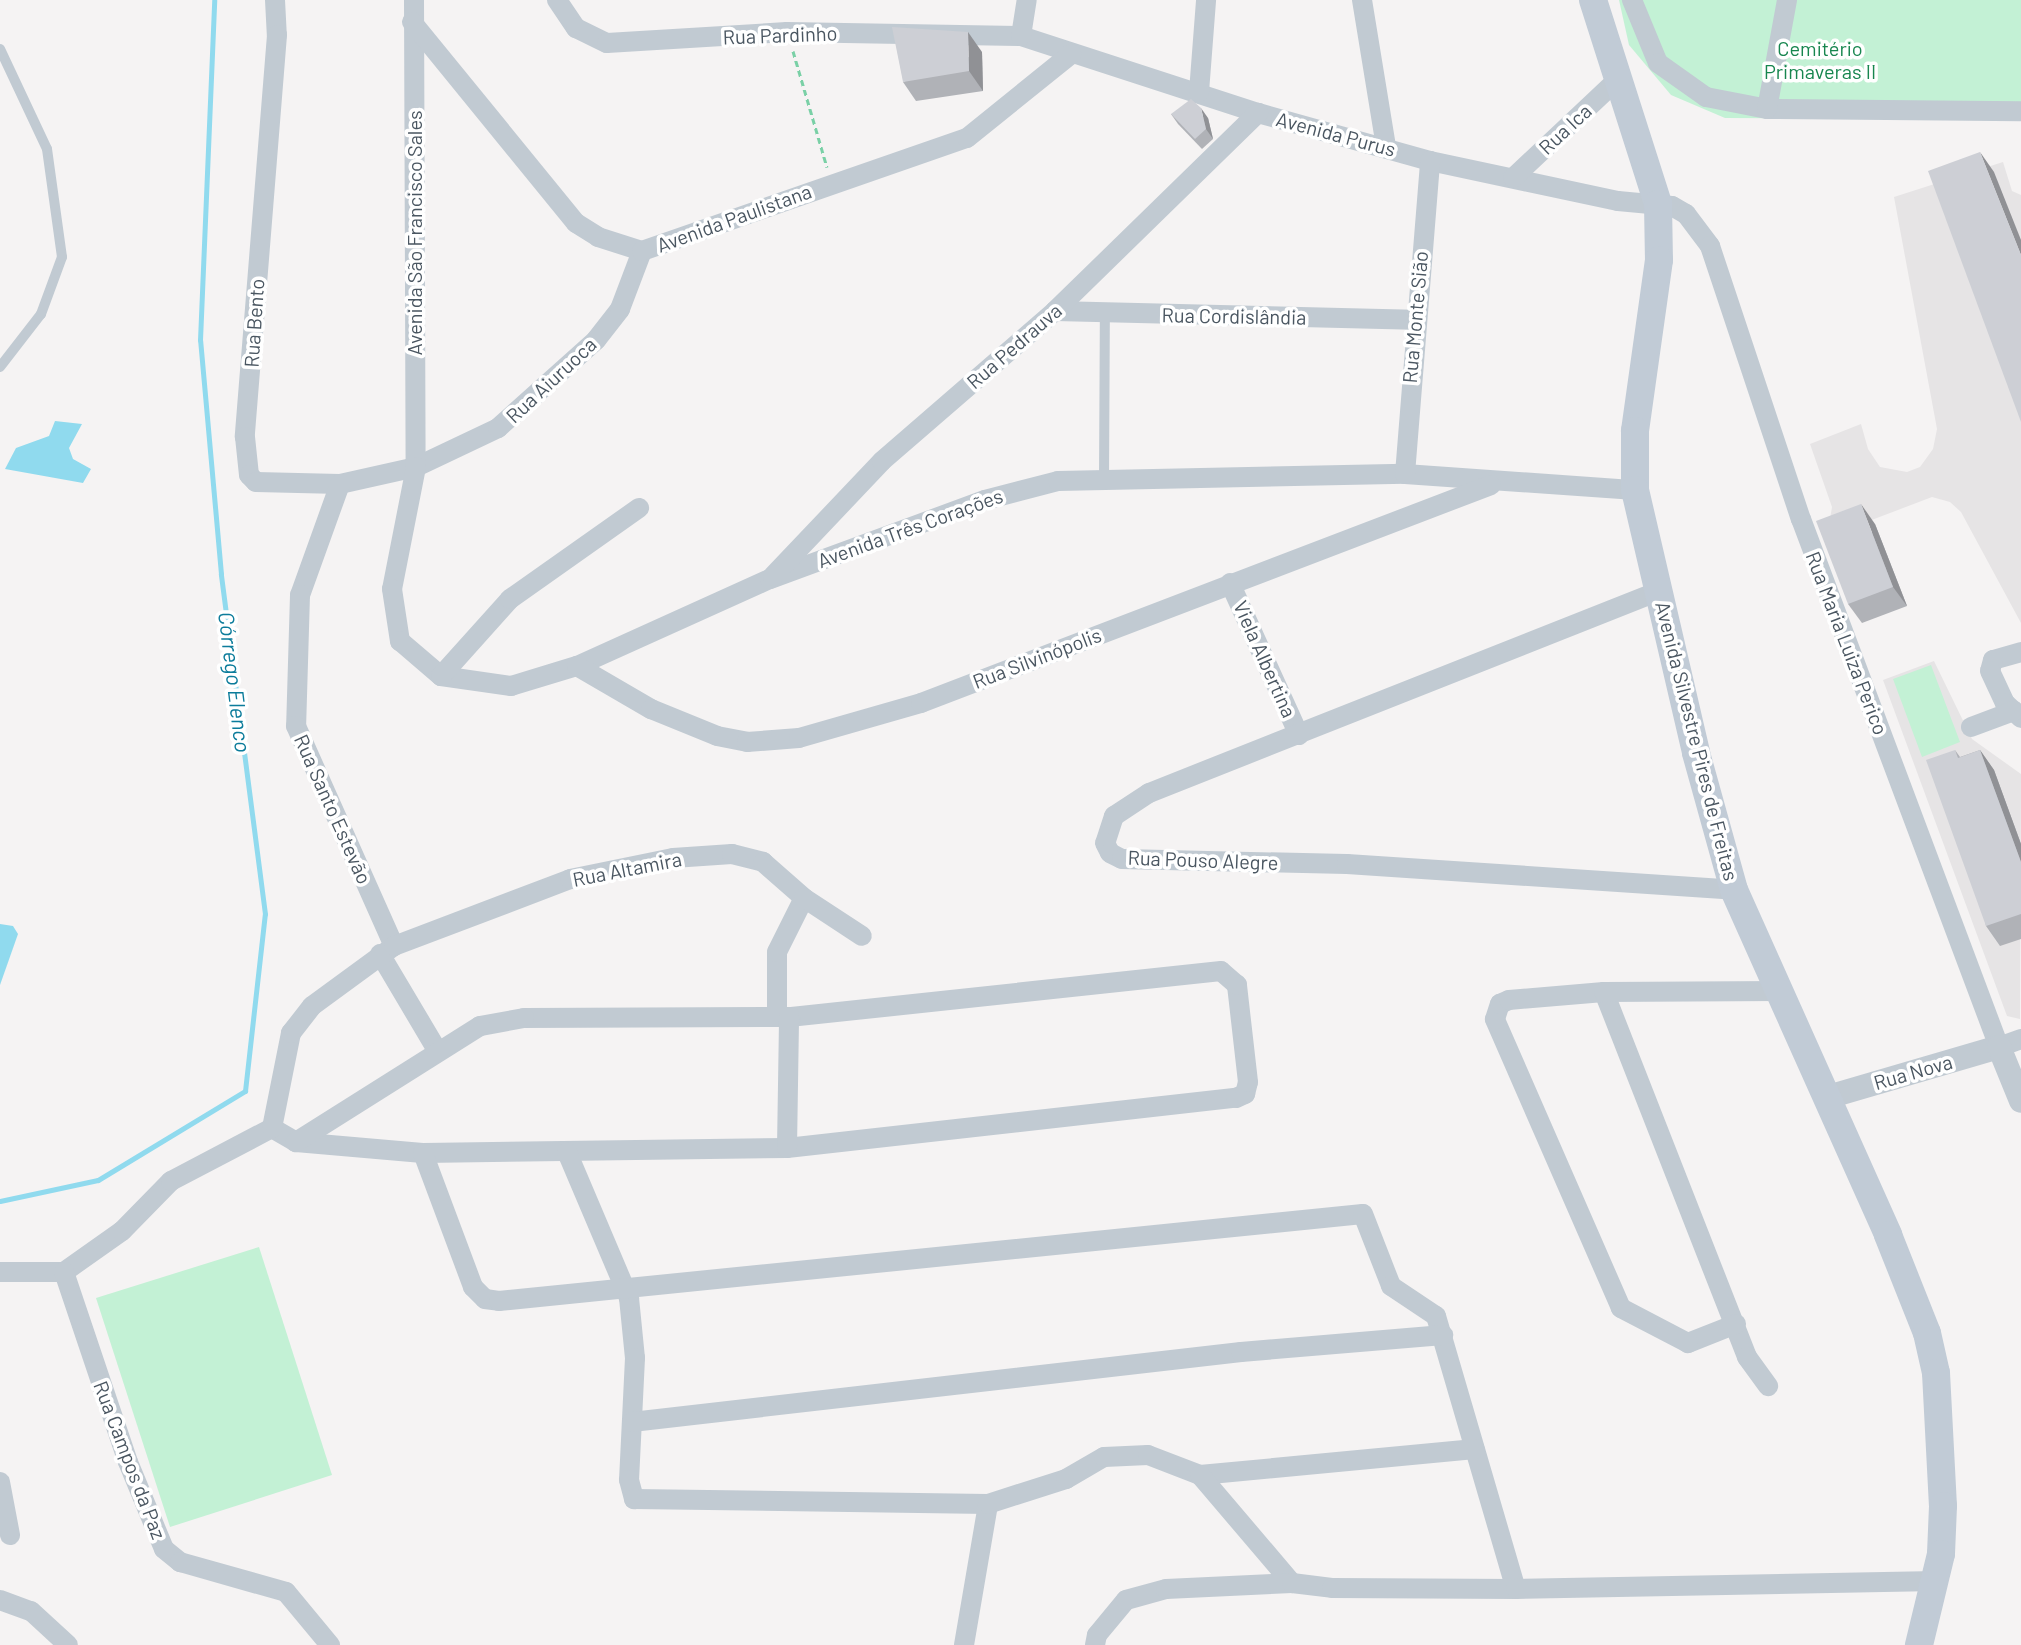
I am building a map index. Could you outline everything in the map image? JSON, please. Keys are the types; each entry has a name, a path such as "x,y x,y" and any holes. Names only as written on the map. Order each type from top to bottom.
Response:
{"main road":[{"name":"Avenida Silvestre Pires de Freitas","path":"1593,0 1658,204 1659,260 1635,431 1635,490 1659,591 1734,890 1828,1097 1927,1333 1940,1407 1943,1506 1937,1581 1919,1645"}],"street":[{"name":"Rua Bento","path":"275,0 247,459 256,482 340,484 416,467"},
{"name":"Avenida São Francisco Sales","path":"414,0 416,467"},
{"name":"Rua Pardinho","path":"557,0 576,28 607,43 787,32 1021,36"},
{"path":"1021,36 1027,0"},
{"path":"1199,92 1206,0"},
{"path":"1362,0 1386,147"},
{"path":"1632,0 1658,63 1706,97 1767,109 2021,111"},
{"path":"1767,109 1787,0"},
{"name":"Avenida Paulistana","path":"412,22 576,223 598,237 642,251 832,182 967,138 1071,54"},
{"name":"Avenida Purus","path":"1021,36 1258,113 1430,161 1658,204"},
{"name":"Rua Ica","path":"1513,178 1617,80"},
{"name":"Rua Pedrauva","path":"770,579 882,461 1055,311 1258,113"},
{"name":"Rua Monte Sião","path":"1405,474 1413,320 1430,161"},
{"name":"Rua Maria Luiza Perico","path":"1658,204 1686,214 1710,246 1801,519 2010,1043 2021,1101"},
{"name":"Rua Aiuruoca","path":"416,467 498,428 596,340 620,309 642,251"},
{"name":"Rua Cordislândia","path":"1055,311 1413,320"},
{"name":"Avenida Três Corações","path":"416,467 392,589 395,623 406,651 441,676 511,686 577,666 770,579 1020,488 1104,480 1405,474 1495,483 1635,490"},
{"name":"Rua Silvinópolis","path":"577,666 677,720 717,736 770,742 921,703 1495,483"},
{"name":"Rua Santo Estevão","path":"340,484 300,595 296,726 387,950 437,1050"},
{"path":"441,676 510,599 639,508"},
{"name":"Viela Albertina","path":"1230,583 1299,735"},
{"name":"Rua Pouso Alegre","path":"1659,591 1129,803 1108,829 1110,853 1122,859 1347,864 1734,890"},
{"path":"1971,727 2017,714 1990,671 1993,660 2021,652"},
{"name":"Rua Altamira","path":"387,950 570,879 673,858 749,857 763,862 804,898 862,936"},
{"path":"787,1148 783,1017 777,952 804,898"},
{"path":"272,1128 291,1033 312,1006 387,950"},
{"path":"272,1128 296,1142 423,1153 787,1148 1236,1098 1245,1094 1248,1082 1237,985 1221,971 783,1017 524,1018 480,1026 437,1050 296,1142"},
{"path":"1736,1324 1688,1343 1621,1308 1495,1019 1500,1004 1509,1000 1604,992 1781,991"},
{"path":"1604,992 1747,1357 1768,1386"},
{"name":"Rua Nova","path":"1828,1097 2010,1043"},
{"path":"0,1272 64,1272 122,1231 171,1181 272,1128"},
{"path":"567,1152 625,1290 635,1358 629,1480 634,1499 640,1502 988,1504 1066,1479 1104,1457 1148,1455 1200,1475 1475,1449"},
{"path":"423,1153 477,1294 499,1301 1361,1213 1391,1286 1430,1307 1443,1335 1516,1589"},
{"name":"Rua Campos da Paz","path":"64,1272 128,1462 164,1549 180,1562 286,1592 330,1645"},
{"path":"632,1422 1241,1352 1443,1335"},
{"path":"1200,1475 1292,1583"},
{"path":"0,1482 2,1508 10,1535"},
{"path":"964,1645 988,1504"},
{"path":"1095,1645 1097,1635 1126,1600 1144,1592 1292,1583 1332,1588 1516,1589 1937,1581"},
{"path":"0,1600 31,1611 68,1645"}],"lane":[{"path":"0,49 47,149 62,257 41,314 0,367"},
{"path":"1104,480 1105,312"}],"path":[{"path":"787,32 832,182"}],"shaded area":[{"path":"2003,162 2012,191 2021,195 2021,623 1961,512 1950,502 1932,497 1827,537 1832,507 1810,444 1861,424 1868,449 1880,467 1907,472 1920,467 1933,449 1937,429 1894,197"},
{"path":"1934,661 1972,739 2021,774 2020,1019 2007,1016 1883,680"}],"green space":[{"name":"Cemitério Primaveras II","path":"1619,0 2021,0 2021,120 1725,118 1671,95 1629,45"},
{"path":"1931,665 1960,742 1922,757 1893,679"},
{"path":"259,1247 332,1475 170,1527 96,1298"}],"water":[{"path":"55,421 82,424 69,448 73,459 91,469 83,483 5,469 16,448 49,436"},
{"path":"0,924 13,926 18,934 0,985"}],"building":[{"path":"892,27 968,32 969,71 903,82"},
{"path":"1191,99 1201,108 1206,129 1195,139 1171,114"},
{"path":"1980,152 2021,255 2021,422 1928,171"},
{"path":"1861,504 1893,587 1848,604 1816,521"},
{"path":"1955,750 1958,758 1980,750 2021,862 2021,914 1986,926 1926,760"}],"waterway":[{"name":"Córrego Elenco","path":"0,1201 98,1180 245,1091 265,914 221,574 200,340 214,0"}]}
